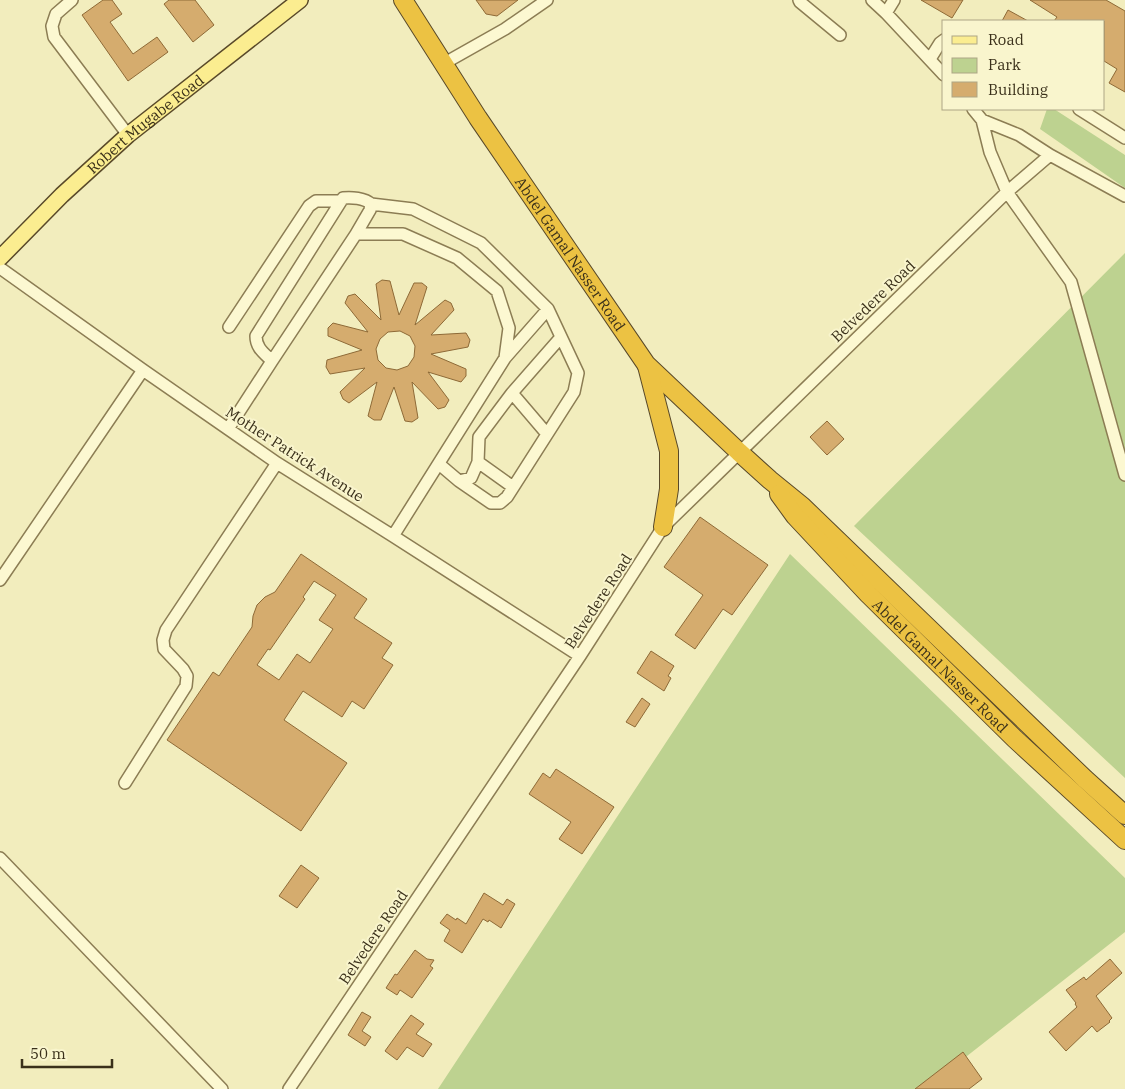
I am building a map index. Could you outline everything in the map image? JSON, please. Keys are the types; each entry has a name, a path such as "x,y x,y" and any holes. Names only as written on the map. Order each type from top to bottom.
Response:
{"highway":[{"name":"Abdel Gamal Nasser Road","path":"404,0 443,64 494,141 646,364 739,452 802,506 1085,779 1125,815"},
{"path":"646,364 669,451 670,489 663,527"},
{"name":"Abdel Gamal Nasser Road","path":"770,480 794,516 868,594 1015,739 1125,840"}],"main road":[{"name":"Robert Mugabe Road","path":"0,258 62,195 128,135 300,0"}],"street":[{"path":"72,0 56,14 52,26 54,37 128,135"},
{"path":"443,64 505,29 548,0"},
{"path":"799,0 840,35"},
{"path":"872,0 942,73"},
{"path":"886,13 894,0"},
{"path":"930,59 942,42"},
{"path":"974,110 982,120 990,152 1007,192 1071,282 1125,475"},
{"path":"1081,110 1125,138"},
{"path":"982,120 1019,135 1050,155 1125,196"},
{"name":"Belvedere Road","path":"290,1089 580,656 663,527 1007,192 1050,155"},
{"path":"272,361 258,348 256,336 343,198 348,197 368,201 371,204 413,209 481,243 548,309 578,373 574,392 507,497 500,503 491,503 459,481 439,464"},
{"path":"229,327 309,206 316,201 340,201"},
{"path":"228,429 356,234 370,210 371,204"},
{"path":"356,234 403,234 457,258 497,291 509,328 505,358"},
{"name":"Mother Patrick Avenue","path":"0,268 143,370 277,462 580,656"},
{"path":"393,536 505,358 548,309"},
{"path":"459,481 471,478 478,462 480,437 512,393 561,337"},
{"path":"0,580 143,370"},
{"path":"512,393 547,434"},
{"path":"125,783 186,686 187,676 184,669 164,649 163,640 166,630 277,462"},
{"path":"478,462 513,487"},
{"path":"0,858 222,1089"}],"green space":[{"path":"1047,110 1056,110 1125,155 1125,188 1040,129"},
{"path":"1125,253 1125,778 854,526"},
{"path":"790,554 1125,878 1125,932 925,1089 438,1089"}],"building":[{"path":"103,0 112,0 122,14 110,22 133,54 157,37 168,52 128,81 82,15"},
{"path":"169,0 195,0 214,25 193,42 164,4"},
{"path":"476,0 518,0 497,16 486,14"},
{"path":"921,0 963,0 952,18"},
{"path":"1030,0 1106,0 1125,11 1125,92 1109,83 1117,69 1105,62 1105,20 1055,20 1057,17"},
{"path":"1008,10 1026,20 1003,20"},
{"path":"382,280 390,281 399,315 414,283 422,283 427,287 415,325 445,300 451,303 454,310 431,335 466,333 470,340 468,347 431,354 466,369 466,376 461,382 428,372 449,400 445,407 438,409 412,382 418,418 412,422 405,421 394,387 381,420 374,420 368,416 377,382 349,403 343,399 340,392 365,368 330,374 326,367 327,360 362,350 328,336 328,328 333,323 368,332 345,303 348,296 355,294 381,320 376,284","holes":["400,331 410,336 415,346 414,357 408,366 397,370 386,368 378,360 376,349 380,339 388,332"]},
{"path":"827,421 844,439 827,455 810,437"},
{"path":"700,517 768,565 732,615 723,609 695,649 675,635 703,595 664,567"},
{"path":"301,554 367,599 354,618 392,643 382,658 393,665 364,709 352,701 342,717 303,691 284,720 347,763 301,831 167,740 213,672 219,676 252,627 257,605 265,597 275,592","holes":["314,581 336,595 319,620 333,629 310,663 297,654 279,680 257,665 268,649 270,650 305,599 303,597"]},
{"path":"651,651 674,666 668,676 671,678 664,691 637,673"},
{"path":"642,698 650,704 635,727 626,722"},
{"path":"556,769 614,807 582,854 559,839 571,822 529,794 543,773 550,778"},
{"path":"301,865 319,878 297,908 279,896"},
{"path":"484,893 503,905 507,899 515,904 501,928 489,920 488,922 483,919 462,953 444,941 450,930 440,923 447,914 466,924"},
{"path":"415,950 427,959 434,960 430,966 433,968 412,998 400,990 397,995 386,988"},
{"path":"1110,959 1122,973 1096,996 1112,1018 1110,1022 1097,1032 1092,1026 1066,1051 1049,1032 1077,1007 1066,990 1084,977 1086,980"},
{"path":"362,1012 371,1017 362,1031 371,1037 365,1046 348,1035"},
{"path":"411,1015 424,1024 416,1034 432,1044 423,1057 407,1047 397,1060 385,1051"},
{"path":"963,1052 982,1079 969,1089 915,1089"}]}
